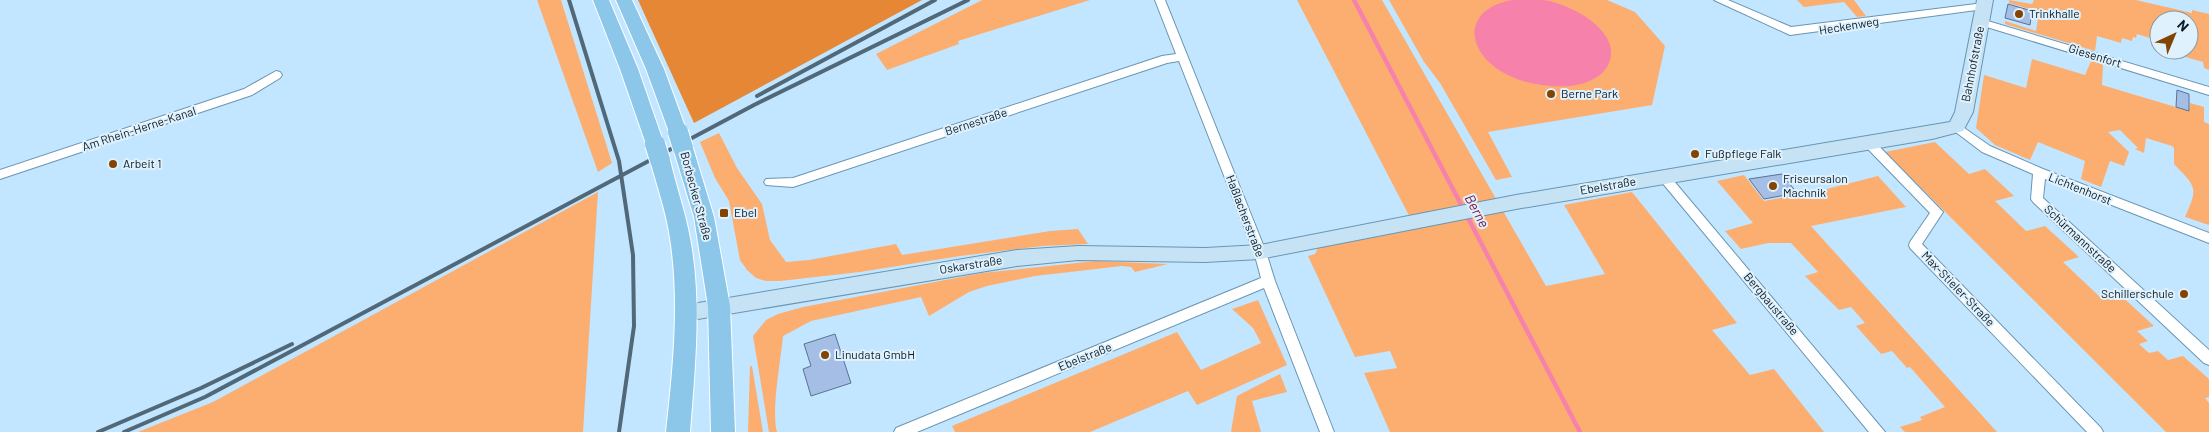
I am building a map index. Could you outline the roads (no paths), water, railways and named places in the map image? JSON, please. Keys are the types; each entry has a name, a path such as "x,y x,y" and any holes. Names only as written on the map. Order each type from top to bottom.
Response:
{"main road":[{"name":"Borbecker Straße","path":"601,0 629,69 658,152 680,237 686,313 684,369 678,432"},
{"name":"Borbecker Straße","path":"624,0 654,69 680,140 704,217 719,306 723,432"}],"street":[{"name":"Haßlacherstraße","path":"1160,0 1260,252 1268,281 1328,432"},
{"name":"Heckenweg","path":"1719,0 1790,30 1800,31 1983,9"},
{"name":"Giesenfort","path":"1983,9 2209,91"},
{"name":"Bahnhofstraße","path":"1957,127 1964,112 1983,9"},
{"name":"Bernestraße","path":"770,182 793,184 1156,62 1182,57"},
{"name":"Am Rhein-Herne-Kanal","path":"0,175 248,92 276,75"},
{"name":"Ebelstraße","path":"1260,252 1428,218 1932,133 1957,127"},
{"name":"Lichtenhorst","path":"1957,127 1986,149 2039,172 2209,238"},
{"name":"Max-Stieler-Straße","path":"1869,143 1937,212 1915,245 2096,432"},
{"name":"Schürmannstraße","path":"2039,172 2037,199 2209,359"},
{"name":"Bergbaustraße","path":"1664,177 1878,432"},
{"name":"Oskarstraße","path":"686,313 1017,258 1078,253 1205,255 1260,252"},
{"name":"Ebelstraße","path":"901,432 1268,281"}],"waterway":[{"name":"Berne","path":"1354,0 1580,432"}],"railway":[{"path":"569,0 619,161 621,176"},
{"path":"757,96 935,0"},
{"path":"621,176 754,105 968,0"},
{"path":"124,432 205,397 621,176"},
{"path":"619,432 634,326 633,255 621,176"},
{"path":"98,432 201,388 292,344"}],"place":[{"name":"Trinkhalle","path":"2019,14"},
{"name":"Berne Park","path":"1551,94"},
{"name":"Fußpflege Falk","path":"1695,154"},
{"name":"Arbeit 1","path":"113,164"},
{"name":"Friseursalon Machnik","path":"1773,186"},
{"name":"Ebel","path":"724,213"},
{"name":"Schillerschule","path":"2184,294"},
{"name":"Linudata GmbH","path":"825,355"}]}
